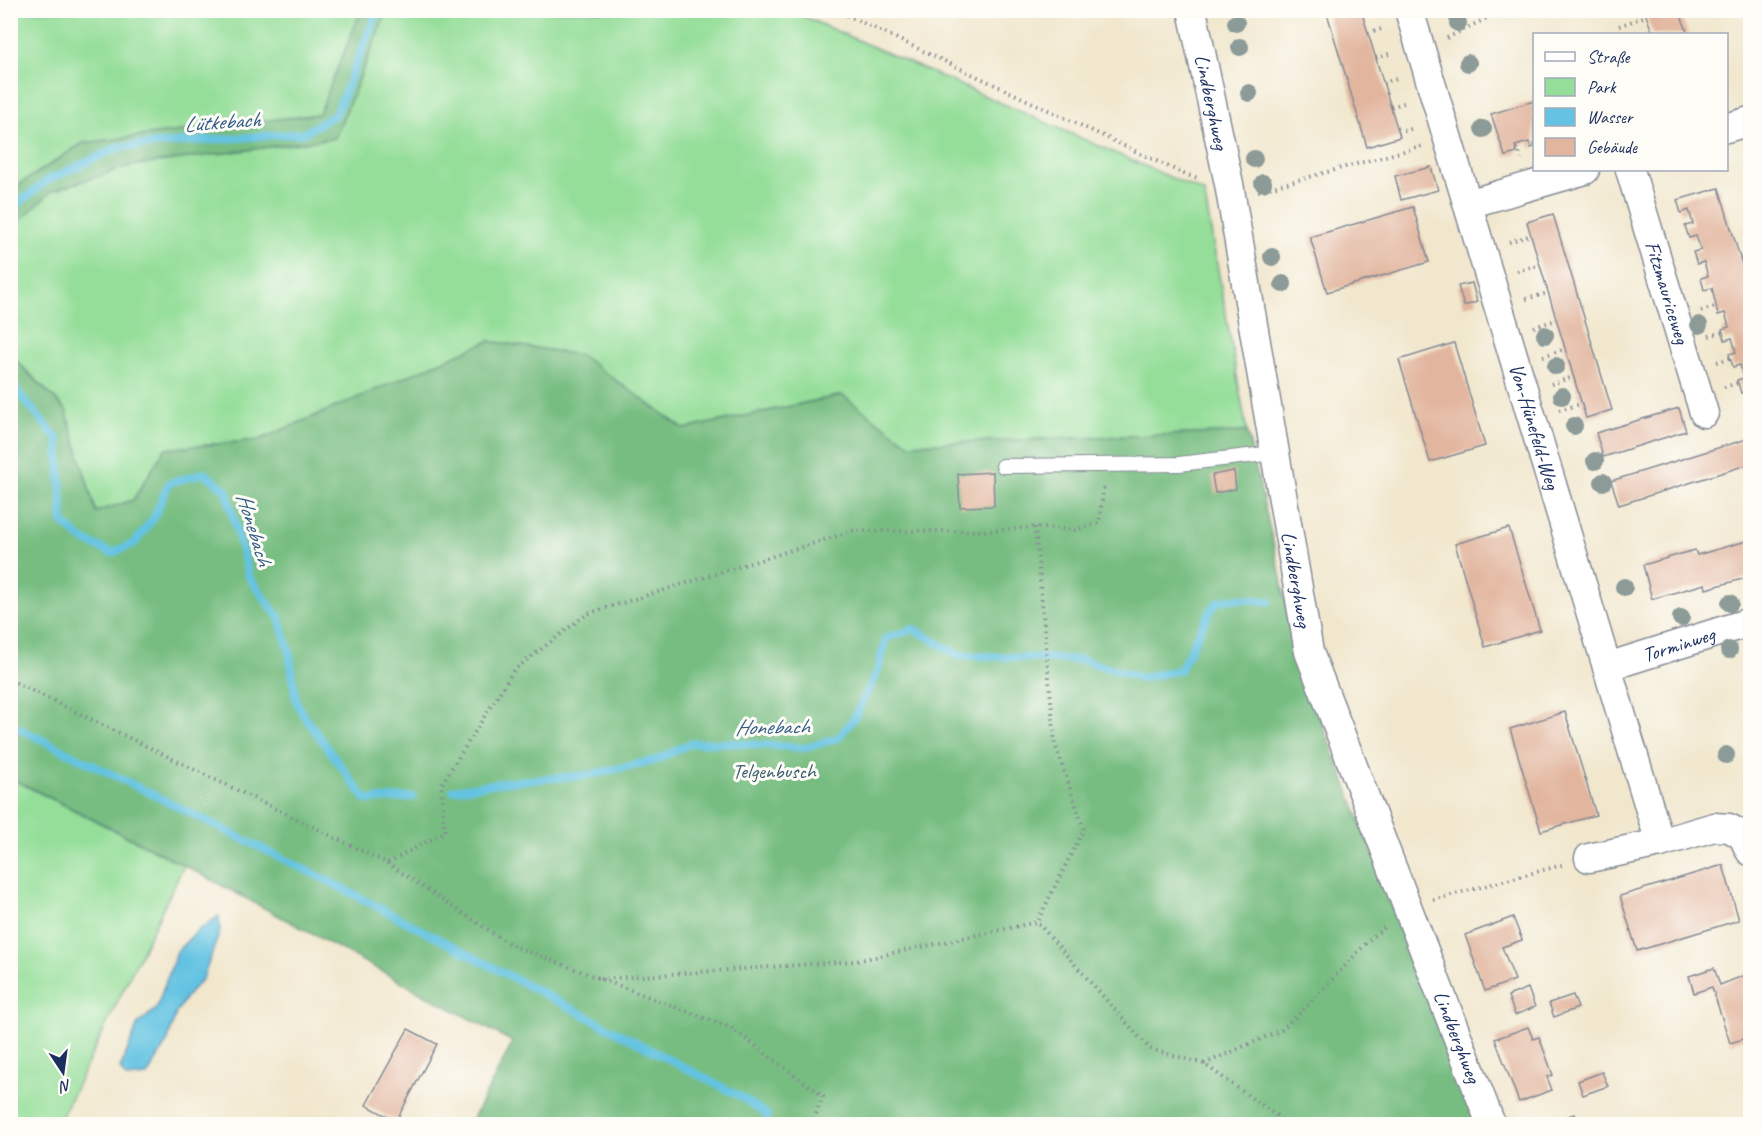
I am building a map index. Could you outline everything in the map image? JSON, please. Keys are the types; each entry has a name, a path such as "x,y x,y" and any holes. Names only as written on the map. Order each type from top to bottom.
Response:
{"street":[{"name":"Lindberghweg","path":"1192,10 1230,191 1309,652 1491,1125"},
{"name":"Von-Hünefeld-Weg","path":"1409,10 1660,843"},
{"path":"1728,127 1750,121"},
{"path":"1468,204 1582,171"},
{"name":"Fitzmauriceweg","path":"1630,171 1704,413"},
{"name":"Torminweg","path":"1607,667 1750,622"},
{"path":"1589,858 1660,843 1714,827 1730,828 1742,834 1750,851"}],"lane":[{"path":"1003,466 1179,465 1274,453"}],"path":[{"path":"836,10 1186,175 1230,191 1448,139"},
{"path":"1422,51 1503,10"},
{"path":"1619,26 1646,16"},
{"path":"387,862 445,832 441,785 514,670 587,614 853,531 987,531 1035,527 1075,530 1100,523 1106,465"},
{"path":"1035,527 1055,744 1084,829 1037,922"},
{"path":"10,680 387,862 511,945 731,1028 823,1096 812,1125"},
{"path":"1204,1064 1281,1030 1309,1004 1372,937 1408,907 1589,858"},
{"path":"600,979 856,961 1037,922"},
{"path":"1037,922 1150,1049 1204,1064 1288,1125"}],"green space":[{"path":"11,11 361,11 319,114 83,143 11,190"},
{"path":"361,11 387,11 335,138 129,166 52,191 11,229 11,190 83,143 319,114"},
{"path":"387,11 791,11 1204,192 1247,432 909,444 842,395 684,429 580,355 489,341 259,440 165,449 133,500 96,512 66,410 11,355 10,229 52,191 129,166 335,138"},
{"name":"Telgenbusch","path":"489,341 580,355 684,429 842,395 909,444 1247,432 1279,568 1295,653 1478,1124 470,1124 513,1042 184,865 11,778 10,355 66,410 96,512 133,500 165,449 259,440"},
{"path":"10,778 184,865 58,1124 11,1124"}],"water":[{"path":"219,916 220,931 203,978 186,997 176,1013 168,1040 147,1076 126,1078 120,1069 138,1024 156,1009 177,951 197,931"}],"building":[{"path":"1326,10 1361,10 1400,137 1367,147"},
{"path":"1644,10 1679,10 1688,33 1653,33"},
{"path":"1533,101 1533,147 1531,148 1529,142 1515,146 1517,153 1505,156 1491,114"},
{"path":"1431,167 1438,190 1401,200 1395,176"},
{"path":"1719,188 1750,291 1750,397 1748,391 1741,393 1737,380 1744,378 1740,365 1733,367 1729,354 1736,352 1732,338 1725,340 1722,329 1729,327 1725,313 1718,315 1712,288 1704,290 1701,278 1708,276 1704,262 1697,264 1693,252 1701,250 1696,236 1689,238 1685,226 1693,224 1689,210 1681,213 1677,200"},
{"path":"1413,207 1429,262 1327,292 1310,237"},
{"path":"1553,214 1612,410 1586,418 1527,222"},
{"path":"1472,283 1477,302 1464,306 1458,286"},
{"path":"1454,343 1485,446 1430,462 1399,360"},
{"path":"1679,408 1686,431 1603,457 1596,433"},
{"path":"1750,438 1750,464 1619,505 1611,481"},
{"path":"1234,471 1236,489 1215,493 1212,475"},
{"path":"993,472 994,506 960,507 958,474"},
{"path":"1509,528 1540,630 1485,647 1455,544"},
{"path":"1750,540 1750,577 1706,589 1705,584 1652,599 1643,565 1695,550 1697,555"},
{"path":"1565,712 1596,815 1541,831 1510,729"},
{"path":"1723,865 1739,920 1637,951 1620,896"},
{"path":"1513,917 1522,940 1502,947 1515,980 1485,991 1465,935"},
{"path":"1714,968 1720,985 1750,973 1750,1037 1730,1043 1712,987 1694,993 1689,976"},
{"path":"1528,988 1535,1007 1515,1015 1508,996"},
{"path":"1573,995 1578,1008 1554,1017 1549,1003"},
{"path":"1528,1027 1533,1039 1539,1037 1553,1075 1547,1077 1552,1090 1519,1102 1495,1039"},
{"path":"408,1029 437,1044 396,1121 366,1105"},
{"path":"1602,1072 1608,1086 1583,1095 1578,1081"},
{"path":"1574,1114 1578,1124 1548,1124"}],"waterway":[{"name":"Lütkebach","path":"10,210 48,180 119,147 304,133 336,114 378,10"},
{"name":"Honebach","path":"10,383 58,440 63,523 83,540 112,553 135,543 154,517 169,483 204,473 226,490 249,577 279,618 289,650 296,701 302,713 366,800 413,797"},
{"name":"Honebach","path":"453,790 506,782 589,775 656,760 691,743 733,743 805,748 838,738 855,717 878,670 886,638 914,629 958,655 1083,660 1141,678 1180,670 1217,603 1228,599 1269,601"},
{"path":"10,724 332,883 741,1097 767,1115 767,1124"}]}
